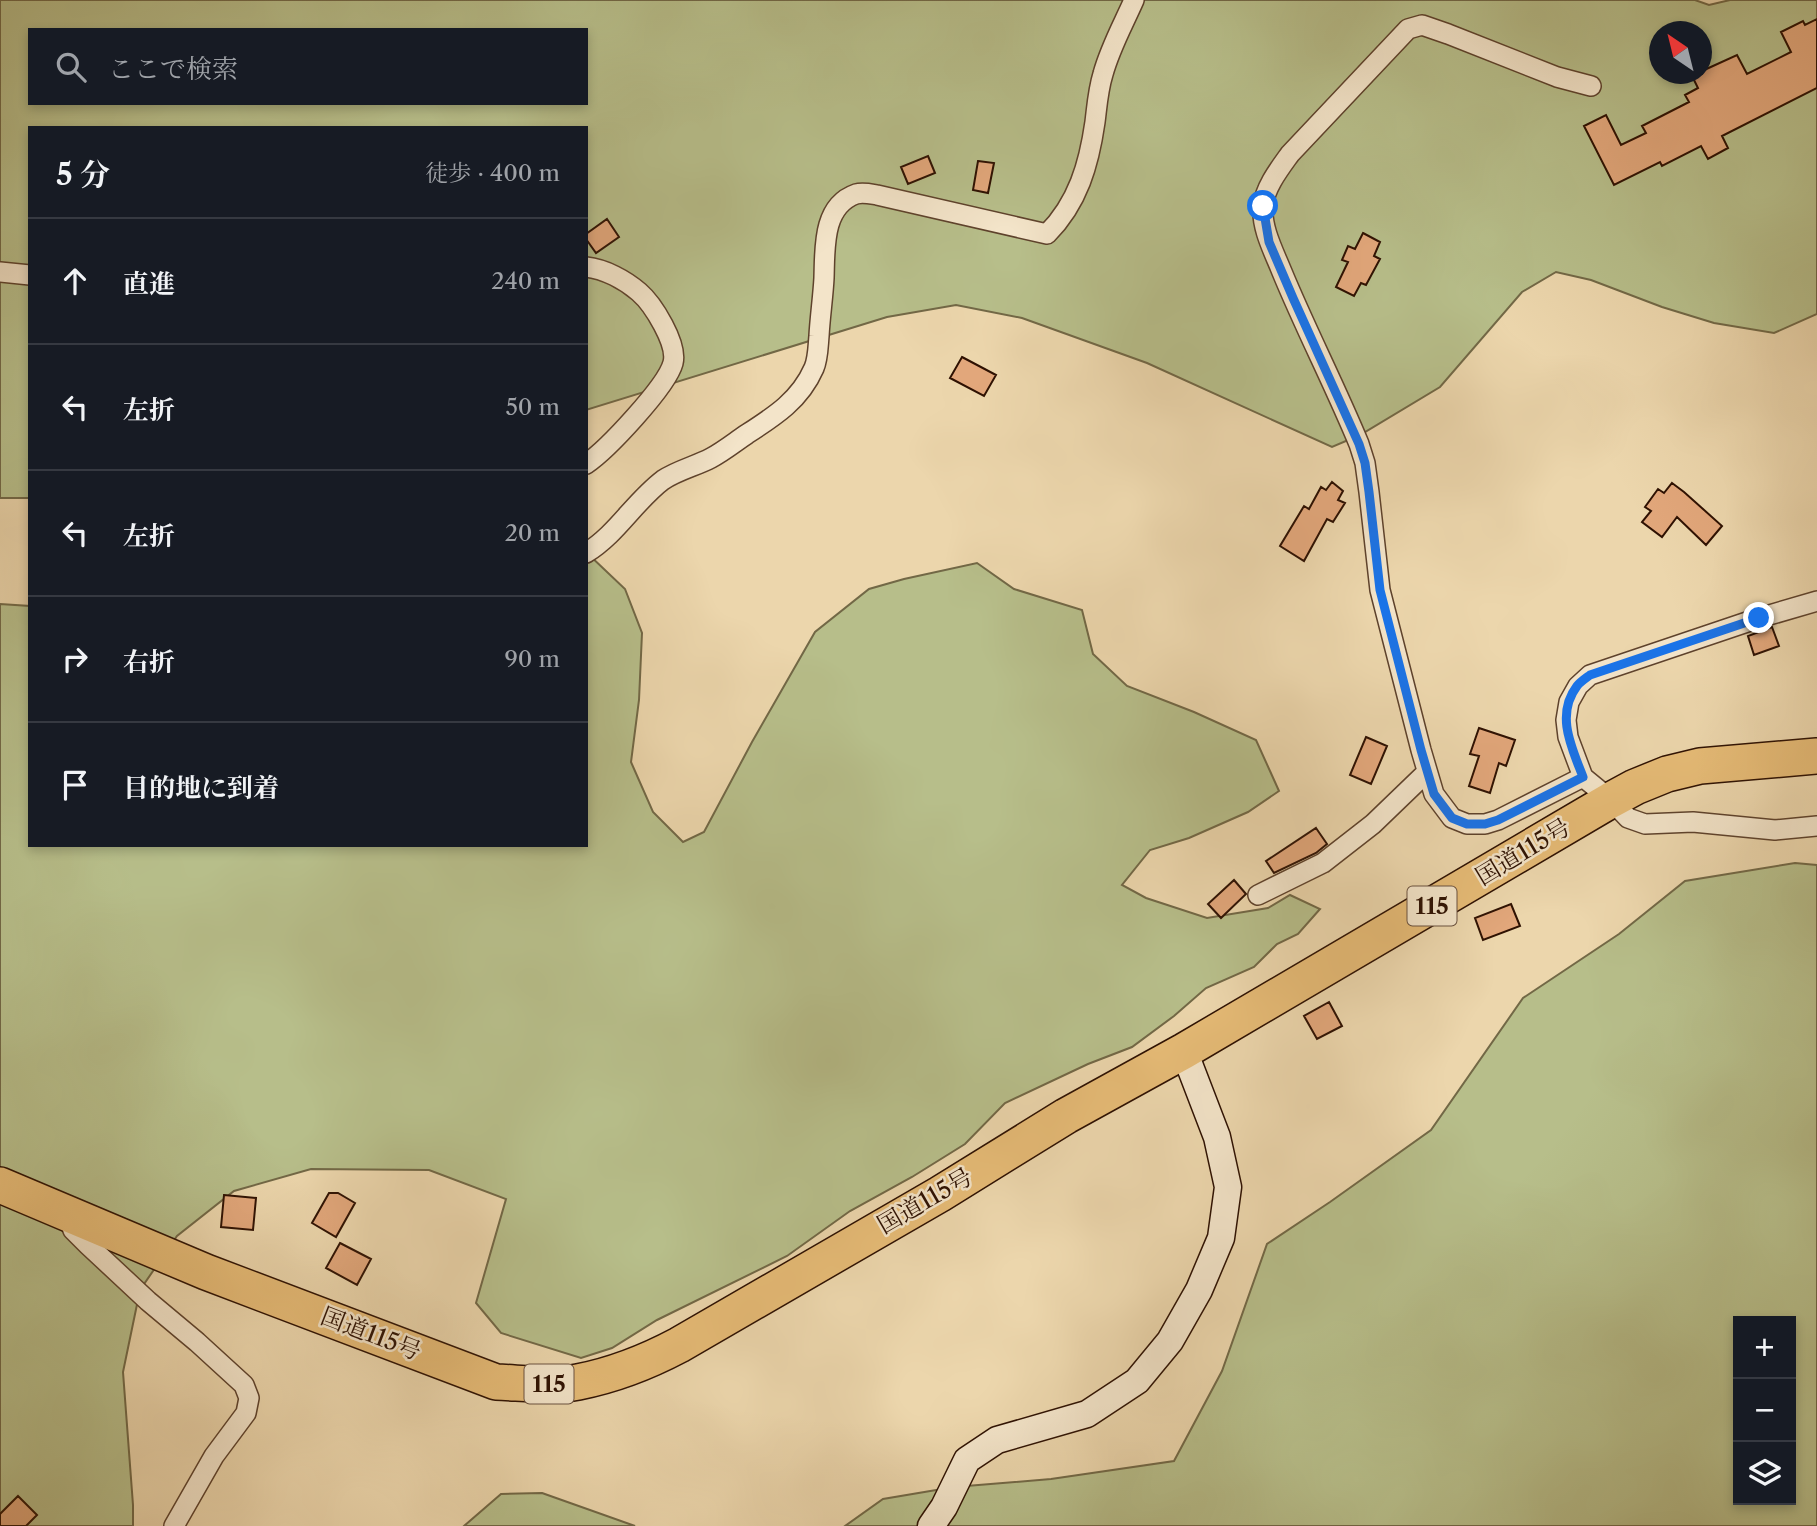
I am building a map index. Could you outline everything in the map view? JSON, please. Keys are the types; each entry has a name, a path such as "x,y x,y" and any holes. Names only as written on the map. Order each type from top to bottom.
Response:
{"highway":[{"name":"国道115号","path":"0,1185 205,1272 496,1382 576,1382 651,1360 679,1345 940,1194 1066,1116 1184,1051 1635,787 1667,774 1700,766 1817,756"}],"main road":[{"path":"931,1526 944,1507 967,1460 997,1440 1087,1414 1137,1381 1170,1341 1199,1290 1221,1238 1228,1187 1217,1137 1184,1051"}],"street":[{"path":"588,552 613,533 642,498 666,479 710,459 791,403 804,388 816,365 828,228 839,206 855,194 877,195 1047,234 1074,198 1085,173 1102,76 1134,0"},
{"path":"1583,777 1485,824 1467,824 1452,818 1434,794 1380,590 1365,463 1269,242 1263,206 1276,174 1290,154 1408,29 1415,26 1422,25 1557,76 1591,86"},
{"path":"588,268 606,272 642,295 669,335 674,360 667,378 606,448 588,462"},
{"path":"0,272 28,275"},
{"path":"1817,601 1590,675 1577,686 1569,702 1566,720 1568,737 1583,777 1628,818 1645,824 1693,822 1775,830 1817,825"},
{"path":"1258,895 1323,863 1373,824 1427,772"},
{"path":"69,1214 68,1219 73,1230 148,1301 244,1385 249,1398 246,1413 214,1455 174,1526"}],"green space":[{"path":"0,0 1695,0 1709,5 1730,0 1817,0 1817,314 1774,333 1714,323 1591,280 1556,272 1522,292 1440,387 1360,435 1332,447 1147,363 1022,318 956,305 887,317 588,409 588,126 28,126 28,498 0,498"},
{"path":"588,554 625,589 642,633 639,700 631,762 653,812 683,842 704,832 815,632 869,589 977,563 1014,589 1082,610 1093,654 1127,686 1256,740 1279,791 1248,812 1189,838 1150,850 1122,885 1146,898 1207,918 1268,908 1290,895 1320,909 1298,934 1277,944 1254,967 1206,988 1132,1047 1088,1064 1005,1103 965,1144 850,1211 787,1256 657,1320 612,1348 581,1358 501,1333 476,1303 506,1199 429,1170 311,1169 234,1191 177,1236 140,1290 123,1372 133,1526 0,1526 0,604 28,606 28,847 588,847"},
{"path":"1795,863 1817,865 1817,1526 845,1526 883,1499 954,1487 1051,1479 1174,1461 1222,1371 1267,1244 1431,1130 1523,998 1619,934 1685,881"},
{"path":"542,1493 635,1526 464,1526 501,1494"}],"building":[{"path":"1817,19 1817,88 1722,136 1728,148 1708,159 1701,146 1662,166 1660,162 1614,185 1584,126 1606,115 1621,145 1646,133 1642,126 1689,102 1685,95 1698,88 1696,84 1712,84 1712,66 1737,55 1747,74 1791,52 1781,32 1803,21 1805,25"},
{"path":"928,156 935,173 908,184 901,167"},
{"path":"978,161 994,163 988,193 973,190"},
{"path":"607,219 619,237 596,253 588,242 588,233"},
{"path":"1363,233 1380,242 1374,256 1380,259 1366,285 1361,283 1354,296 1336,287 1348,262 1342,260 1348,246 1355,249"},
{"path":"962,357 996,375 984,396 950,378"},
{"path":"1332,482 1343,491 1338,500 1345,503 1333,522 1327,519 1304,561 1280,546 1304,506 1309,509 1321,487 1326,490"},
{"path":"1672,483 1722,526 1706,545 1677,517 1662,537 1642,522 1651,511 1645,507 1658,489 1664,493"},
{"path":"1772,627 1779,646 1754,655 1748,636"},
{"path":"1479,728 1515,740 1506,766 1499,763 1490,793 1469,786 1479,756 1470,754"},
{"path":"1366,737 1387,746 1371,784 1350,775"},
{"path":"1316,828 1327,844 1316,853 1274,873 1266,861"},
{"path":"1234,880 1246,894 1221,918 1208,904"},
{"path":"1511,904 1520,926 1483,940 1475,918"},
{"path":"1329,1002 1342,1026 1317,1039 1304,1016"},
{"path":"329,1193 338,1193 355,1203 336,1237 312,1223"},
{"path":"224,1195 256,1198 253,1230 221,1227"},
{"path":"340,1243 371,1259 357,1285 326,1268"},
{"path":"18,1496 37,1515 26,1526 0,1526 0,1514"}],"route":[{"path":"1263,206 1269,242 1350,422 1365,463 1380,590 1434,794 1452,818 1467,824 1485,824 1498,820 1583,777 1568,737 1566,720 1569,702 1577,686 1590,675 1759,618"}]}
